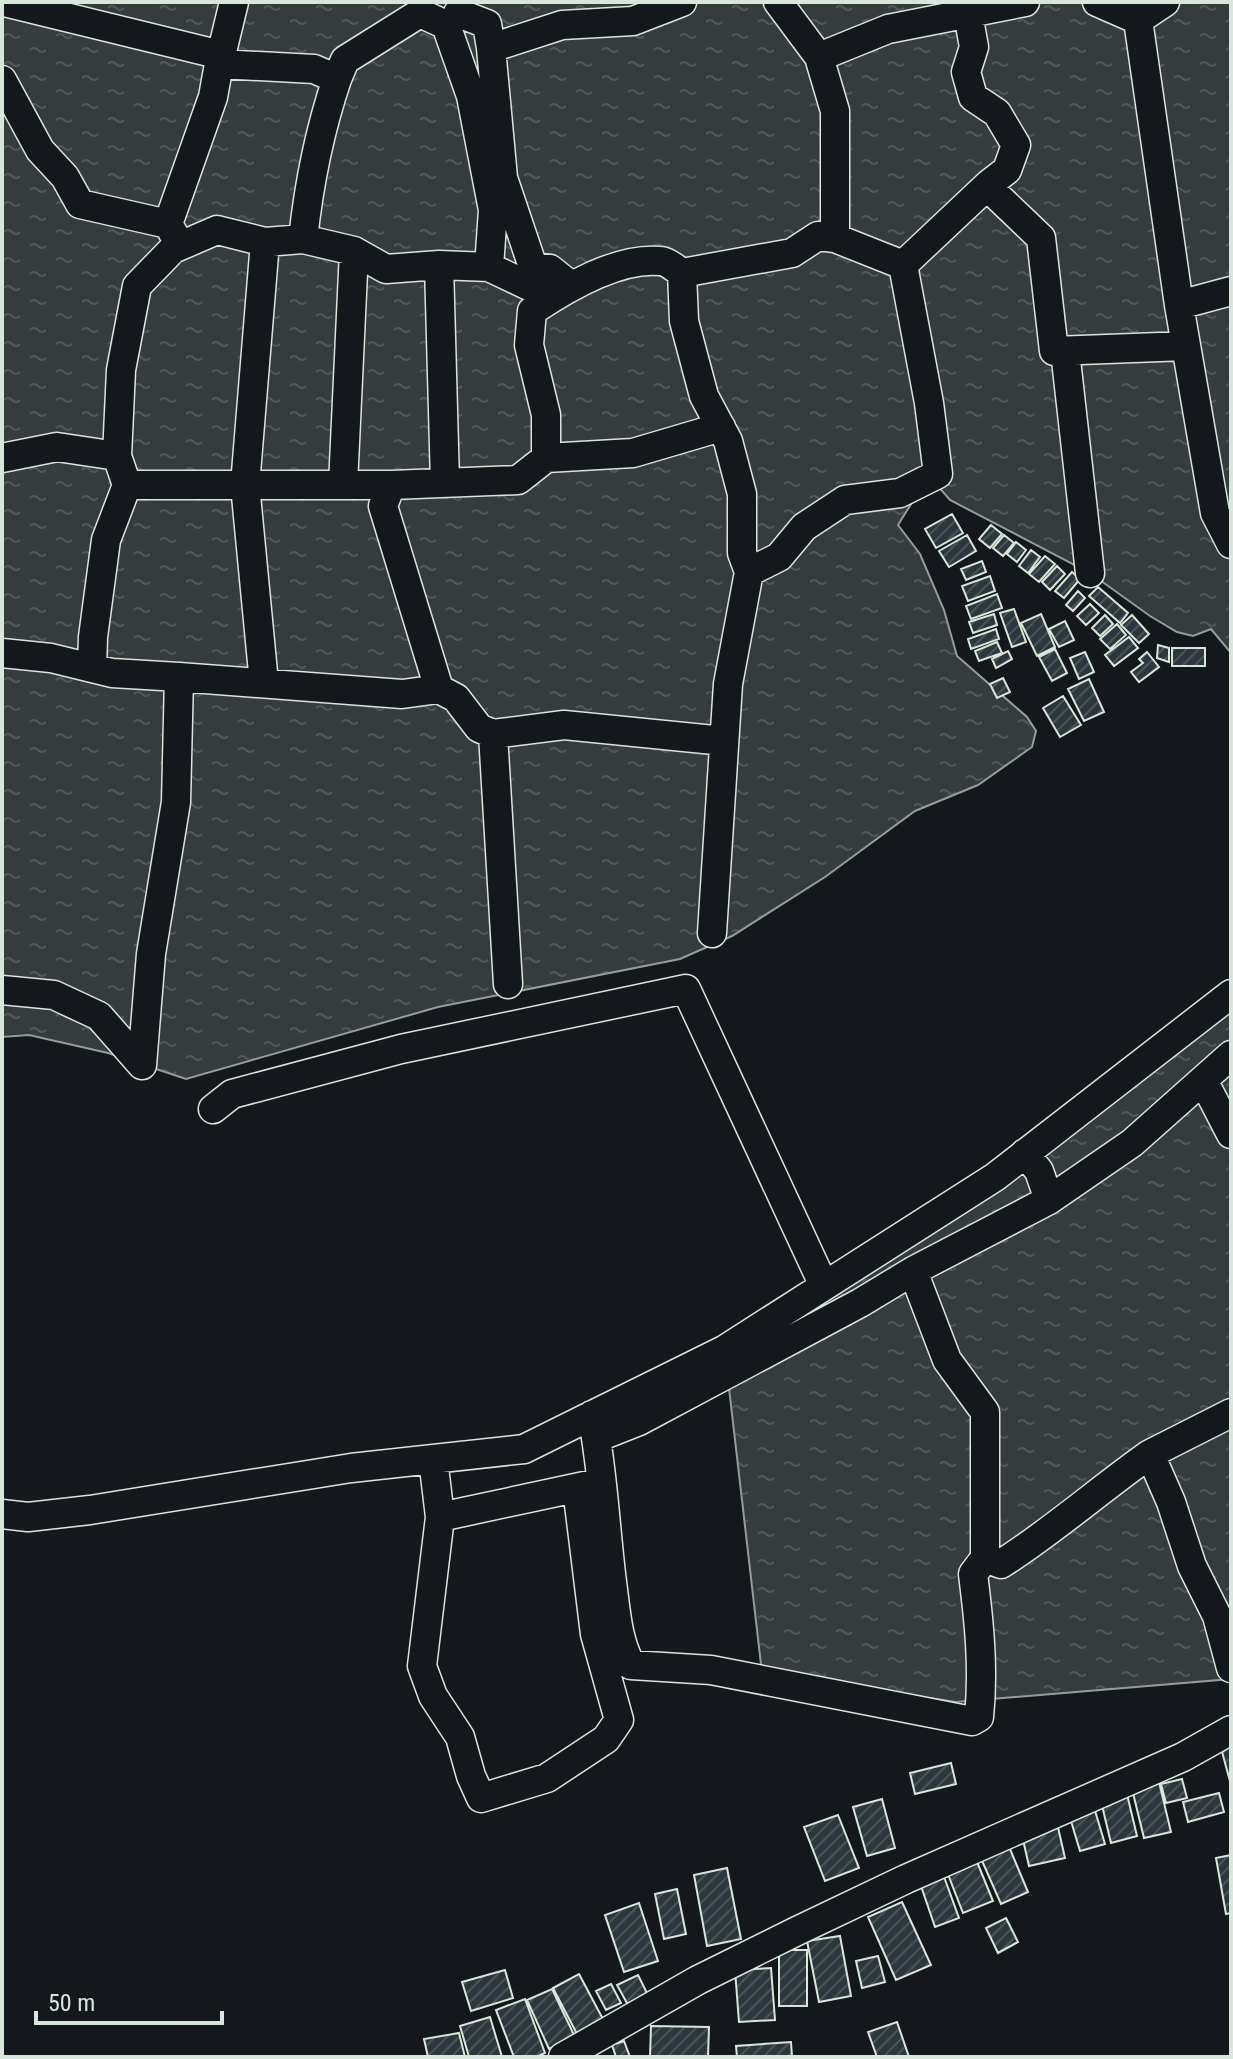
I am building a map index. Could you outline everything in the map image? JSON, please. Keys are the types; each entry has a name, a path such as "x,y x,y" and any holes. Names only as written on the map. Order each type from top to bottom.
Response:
{"street":[{"path":"4,2 220,59 314,69 337,79"},
{"path":"92,668 106,540 127,485 117,456 121,370 137,286 173,249 234,2"},
{"path":"303,239 309,181 324,119 345,60 419,7 456,13 491,25 562,25 633,21 682,2"},
{"path":"778,2 819,57 835,111 835,238"},
{"path":"819,57 888,29 1025,2"},
{"path":"1097,2 1138,20"},
{"path":"1138,20 1165,2"},
{"path":"456,13 493,210 489,267"},
{"path":"903,265 1007,170 1016,145 997,113 973,97 966,72 974,47 968,14"},
{"path":"1138,20 1179,305 1215,513 1231,544"},
{"path":"491,25 503,178 533,267 550,269 561,291"},
{"path":"2,80 40,150 65,177 80,204 174,235 217,230 265,242 303,239 354,251 386,269 439,265 489,267 561,291"},
{"path":"989,184 995,194 1041,238 1054,351 1186,346"},
{"path":"546,458 546,415 529,345 532,311 561,291 618,266 662,260 682,273 792,253 818,236 835,238 903,265"},
{"path":"264,683 245,485 265,242"},
{"path":"343,485 354,251"},
{"path":"439,265 445,483"},
{"path":"749,572 779,557 804,527 845,500 900,493 938,474 929,403 903,265"},
{"path":"682,273 684,321 704,396 728,441 742,494 742,553 749,572 728,684 712,933"},
{"path":"1179,305 1223,296"},
{"path":"1065,351 1090,573"},
{"path":"127,485 391,485 518,480 546,458 633,453 721,427"},
{"path":"2,458 57,447 117,456"},
{"path":"391,485 383,506 439,689"},
{"path":"2,653 51,658 112,673 402,694 439,689 456,698 479,728 493,734 564,725 724,741"},
{"path":"2,990 54,995 99,1016 142,1065 151,954 176,802 179,677"},
{"path":"493,734 508,984"},
{"path":"213,1109 232,1094 401,1049 686,989 824,1286"},
{"path":"594,1426 724,1350 995,1177 1231,994"},
{"path":"2,1514 28,1517 90,1510 351,1468 524,1449 594,1426 653,1414 1049,1200 1132,1143 1231,1055"},
{"path":"1203,1080 1231,1134"},
{"path":"1025,1153 1039,1171 1049,1200"},
{"path":"590,1485 620,1645 631,1665 711,1670 972,1721 979,1717 980,1630 973,1574 985,1558 985,1412 947,1360 913,1271"},
{"path":"985,1558 1001,1564 1042,1538 1095,1493 1150,1454 1231,1413"},
{"path":"433,1459 440,1517 422,1666 433,1696 460,1737 481,1798 547,1778 606,1739 619,1720 595,1634 590,1485 594,1426"},
{"path":"1150,1454 1171,1502 1192,1566 1217,1616 1231,1668"},
{"path":"440,1517 590,1485"},
{"path":"563,2057 698,1980 797,1931 978,1846 1183,1757 1231,1730"}],"water":[{"path":"2,2 1231,2 1231,653 1211,629 1193,636 1177,632 1090,573 950,500 929,476 916,482 911,504 898,525 920,554 944,610 957,656 1027,717 1036,731 1032,747 978,785 915,811 825,877 732,936 680,959 438,1007 186,1079 108,1053 29,1035 2,1037"},
{"path":"1231,984 1231,1679 956,1702 762,1673 723,1336 1080,1110"}],"building":[{"path":"952,514 963,533 936,548 925,529"},
{"path":"991,525 1002,534 990,548 979,539"},
{"path":"967,535 976,551 949,567 939,551"},
{"path":"1004,535 1014,543 1003,556 993,548"},
{"path":"1016,542 1026,550 1017,562 1007,554"},
{"path":"1031,550 1040,557 1028,573 1019,566"},
{"path":"1045,556 1055,564 1039,582 1029,574"},
{"path":"982,561 986,572 966,580 961,569"},
{"path":"1057,566 1065,574 1050,590 1042,582"},
{"path":"1072,572 1080,579 1064,598 1055,591"},
{"path":"990,576 995,591 968,601 962,586"},
{"path":"1098,587 1128,613 1120,623 1089,596"},
{"path":"1078,591 1085,598 1073,611 1066,605"},
{"path":"997,594 1002,608 971,619 966,606"},
{"path":"1090,604 1099,613 1086,625 1077,616"},
{"path":"1014,609 1026,642 1012,647 1000,613"},
{"path":"994,614 997,625 973,633 969,622"},
{"path":"1041,614 1055,647 1037,656 1021,623"},
{"path":"1105,615 1113,624 1100,636 1092,628"},
{"path":"1132,615 1149,634 1139,643 1121,625"},
{"path":"1065,621 1074,640 1059,647 1049,629"},
{"path":"1117,624 1126,635 1110,649 1100,639"},
{"path":"996,629 999,639 971,649 968,639"},
{"path":"1129,637 1138,648 1114,666 1105,655"},
{"path":"997,642 1002,653 979,661 975,651"},
{"path":"1158,645 1169,648 1169,662 1157,658"},
{"path":"1172,648 1205,648 1205,666 1172,666"},
{"path":"1055,649 1067,673 1052,681 1039,657"},
{"path":"1008,651 1012,659 996,668 992,659"},
{"path":"1085,652 1094,672 1079,679 1070,658"},
{"path":"1147,652 1159,667 1139,682 1131,672 1143,663 1139,659"},
{"path":"1003,678 1010,692 997,698 990,684"},
{"path":"1089,679 1104,712 1084,721 1068,689"},
{"path":"1063,696 1081,725 1060,737 1043,708"},
{"path":"1231,1745 1231,1785 1221,1748"},
{"path":"951,1763 956,1784 915,1794 910,1773"},
{"path":"1182,1779 1187,1798 1166,1803 1161,1784"},
{"path":"1159,1782 1171,1832 1144,1838 1132,1789"},
{"path":"1125,1786 1137,1836 1111,1843 1099,1793"},
{"path":"1219,1793 1224,1812 1188,1822 1183,1802"},
{"path":"882,1799 895,1848 867,1856 853,1807"},
{"path":"1093,1804 1105,1844 1080,1851 1068,1811"},
{"path":"838,1815 859,1868 825,1881 804,1827"},
{"path":"1057,1823 1065,1858 1029,1866 1021,1831"},
{"path":"1007,1842 1028,1892 1001,1904 979,1854"},
{"path":"973,1852 993,1901 963,1913 944,1864"},
{"path":"1231,1855 1231,1913 1226,1914 1216,1858"},
{"path":"727,1868 741,1939 707,1946 694,1875"},
{"path":"943,1874 959,1918 935,1927 920,1883"},
{"path":"677,1889 686,1934 664,1939 655,1894"},
{"path":"902,1902 931,1965 896,1980 868,1917"},
{"path":"639,1903 658,1961 624,1972 605,1915"},
{"path":"1006,1918 1018,1942 998,1953 986,1928"},
{"path":"840,1936 851,1996 819,2002 807,1941"},
{"path":"779,1950 807,1950 807,2006 779,2006"},
{"path":"878,1956 885,1982 862,1988 856,1961"},
{"path":"771,1968 775,2020 739,2022 735,1970"},
{"path":"505,1970 513,1998 471,2011 462,1982"},
{"path":"579,1974 604,2021 577,2034 553,1988"},
{"path":"638,1975 648,1995 628,2005 617,1985"},
{"path":"611,1984 621,2003 606,2010 596,1991"},
{"path":"552,1989 575,2037 549,2049 527,2000"},
{"path":"525,1999 545,2053 536,2057 514,2057 496,2010"},
{"path":"490,2017 502,2057 469,2057 460,2026"},
{"path":"897,2022 909,2057 877,2057 868,2032"},
{"path":"651,2026 709,2027 708,2057 650,2057"},
{"path":"459,2033 465,2057 428,2057 424,2039"},
{"path":"624,2041 630,2057 616,2057 612,2045"},
{"path":"791,2042 792,2057 737,2057 736,2046"}]}
